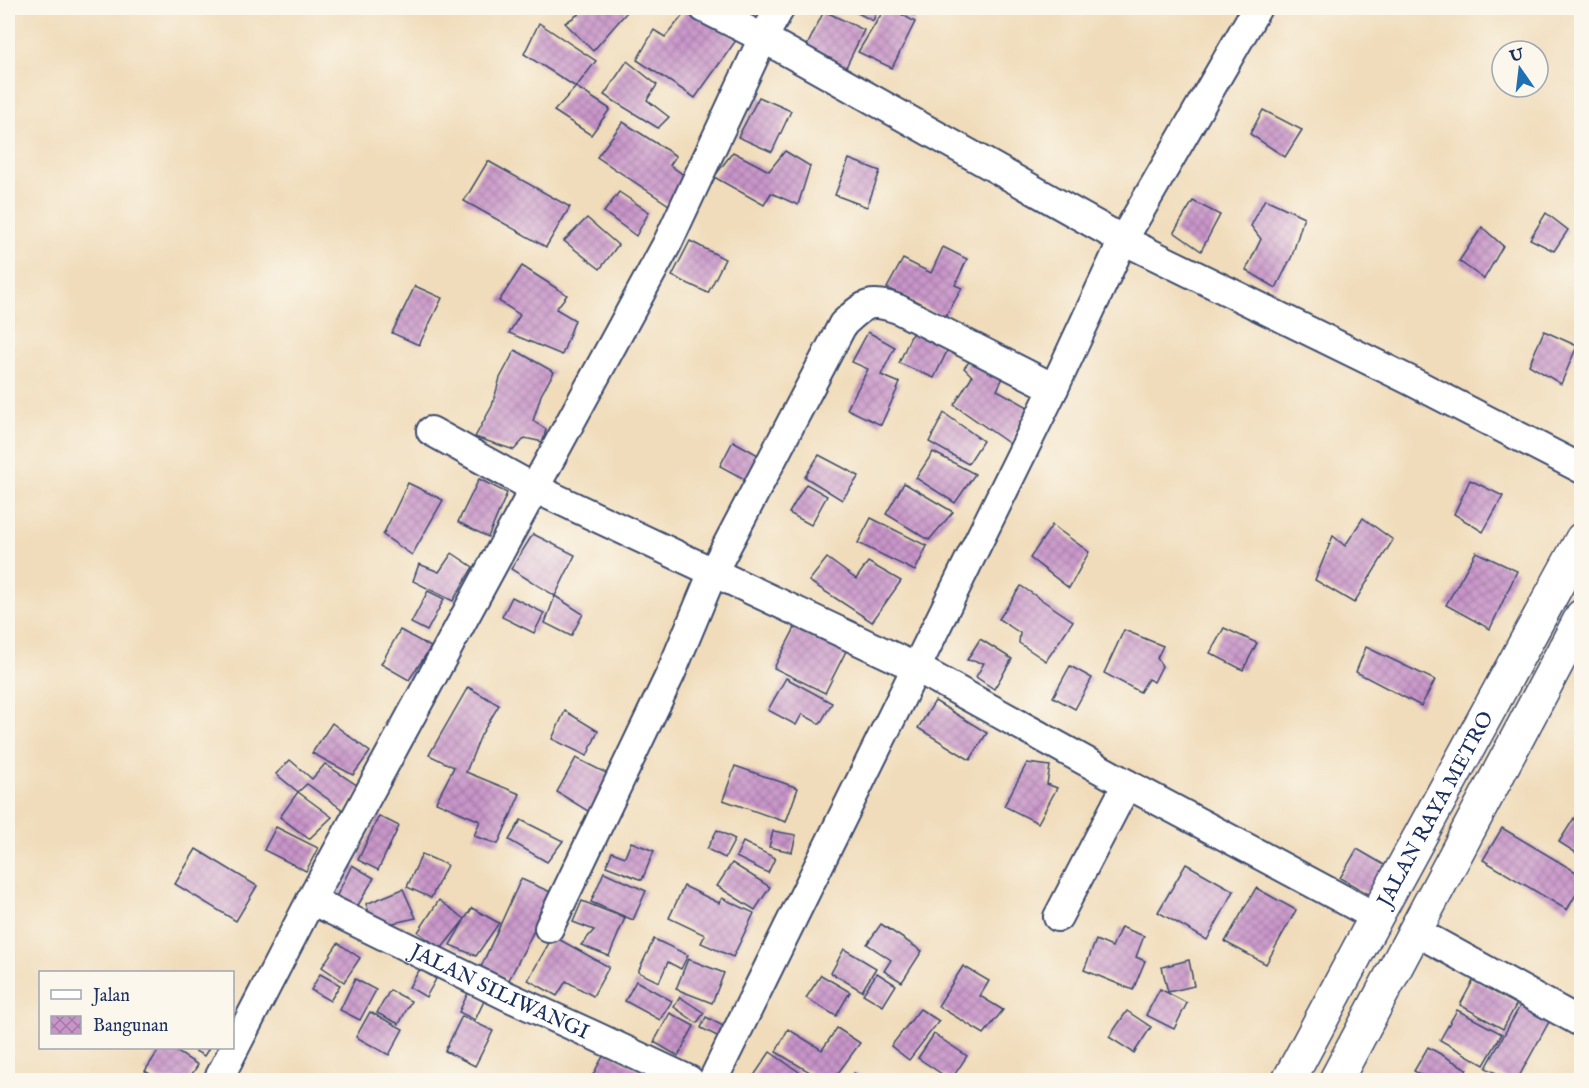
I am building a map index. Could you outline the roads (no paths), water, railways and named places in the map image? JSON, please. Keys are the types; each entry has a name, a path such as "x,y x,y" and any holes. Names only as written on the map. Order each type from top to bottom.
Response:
{"highway":[{"name":"JALAN RAYA METRO","path":"1289,1080 1581,539"},
{"path":"1336,1080 1581,616"}],"street":[{"path":"704,8 764,38 1124,240 1407,379 1581,469"},
{"path":"218,1080 311,900 666,244 780,8"},
{"path":"713,1080 1054,388 1124,240 1257,8"},
{"path":"549,928 670,675 713,572 843,324 861,307 879,303 898,309 1054,388"},
{"path":"430,431 534,488 915,667 1127,784 1376,916"},
{"path":"1058,917 1127,784"},
{"name":"JALAN SILIWANGI","path":"311,900 507,996 689,1080"},
{"path":"1415,931 1581,1023"}]}
